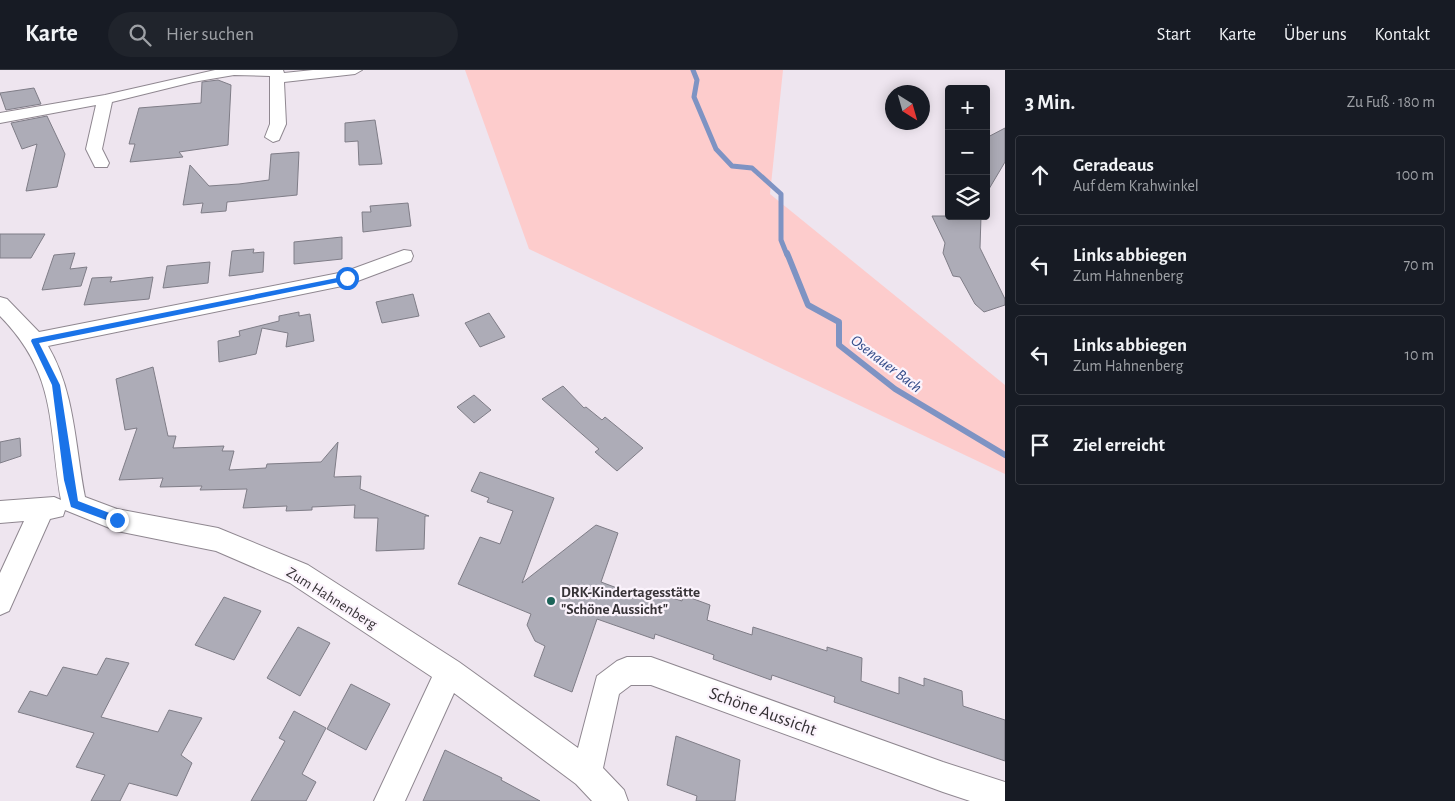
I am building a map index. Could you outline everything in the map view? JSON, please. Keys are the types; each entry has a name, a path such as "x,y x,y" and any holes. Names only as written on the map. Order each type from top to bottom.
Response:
{"street":[{"path":"277,78 356,70"},
{"path":"0,118 105,99 193,78 234,71 277,72 278,124 273,137"},
{"path":"102,163 94,149 105,99"},
{"path":"34,341 347,278 404,256"},
{"path":"0,304 34,341 56,385 74,504 42,510 0,512"},
{"name":"Zum Hahnenberg","path":"74,504 117,520 218,540 299,574 449,672 587,773 613,801"},
{"path":"0,602 42,510"},
{"name":"Schöne Aussicht","path":"587,773 607,686 627,671 650,670 1005,798"},
{"path":"389,801 449,672"}],"shaded area":[{"path":"465,70 783,70 770,194 1005,385 1005,474 529,249"}],"building":[{"path":"218,80 231,85 228,145 179,152 183,157 130,162 135,144 129,144 139,108 201,103 202,82"},
{"path":"34,88 41,104 6,110 0,93"},
{"path":"47,116 65,154 57,187 26,191 37,144 22,149 11,123"},
{"path":"375,120 382,164 359,165 358,141 345,142 345,123"},
{"path":"1005,128 1005,162 990,187 990,175 990,136"},
{"path":"299,152 297,195 227,202 226,211 201,213 203,203 183,205 190,165 209,186 239,184 269,180 271,154"},
{"path":"408,203 411,226 363,232 362,212 371,212 370,206"},
{"path":"932,216 945,216 945,220 981,220 980,248 1005,299 1005,305 984,312 975,304 960,277 953,276 943,253 945,243"},
{"path":"0,234 45,234 31,258 0,258"},
{"path":"342,237 342,259 294,264 294,242"},
{"path":"254,249 253,253 264,252 263,272 229,276 232,251"},
{"path":"75,253 70,269 87,267 81,286 42,290 54,255"},
{"path":"210,262 208,283 163,288 167,266"},
{"path":"112,277 110,282 153,277 149,299 84,305 92,278"},
{"path":"413,294 419,316 382,323 376,302"},
{"path":"299,312 299,316 310,314 314,341 286,347 288,333 262,328 256,354 219,362 218,341 240,336 239,331 279,321 279,316"},
{"path":"489,313 505,337 480,347 465,323"},
{"path":"153,367 168,436 176,436 173,448 224,446 222,451 234,451 229,470 266,468 267,464 321,462 338,442 334,477 361,476 360,489 429,516 425,516 424,549 376,551 378,518 354,518 355,505 312,507 312,510 286,511 287,506 243,508 247,489 200,490 202,486 160,487 163,478 119,480 137,428 125,430 116,379"},
{"path":"563,386 584,408 586,407 602,420 605,417 643,448 617,471 595,452 599,449 542,399"},
{"path":"474,395 491,410 474,423 457,407"},
{"path":"20,438 21,456 0,463 0,442"},
{"path":"480,472 554,498 522,583 596,525 618,533 601,582 641,597 642,592 662,599 663,595 682,601 683,595 710,605 707,620 752,635 753,627 827,651 827,647 862,658 861,681 899,694 899,677 924,686 924,678 962,691 963,706 1005,720 1005,761 834,702 835,697 772,675 771,680 713,659 714,655 655,634 654,639 597,619 572,692 534,676 545,646 535,641 527,625 531,614 458,584 480,537 500,544 513,511 487,502 489,498 471,491"},
{"path":"224,597 261,611 234,660 195,645"},
{"path":"298,627 330,643 300,696 267,678"},
{"path":"106,658 129,663 101,717 158,732 169,710 202,718 181,755 192,763 177,796 129,783 120,801 91,801 105,775 76,767 94,733 18,712 30,691 47,696 63,667 97,675"},
{"path":"351,684 390,704 366,750 327,729"},
{"path":"294,711 326,728 302,774 316,782 306,801 251,801 285,741 279,738"},
{"path":"676,736 740,760 735,801 696,801 697,796 667,785"},
{"path":"445,750 502,778 501,780 540,801 423,801"}],"waterway":[{"name":"Osenauer Bach","path":"693,70 697,80 694,97 716,149 732,166 752,168 781,194 781,240 787,255"},
{"name":"Osenauer Bach","path":"787,253 808,305 839,322 839,345 895,389 1005,455"}],"place":[{"name":"DRK-Kindertagesstätte \"Schöne Aussicht\"","path":"551,601"}],"route":[{"path":"117,520 74,504 56,385 34,341 347,278"}]}
